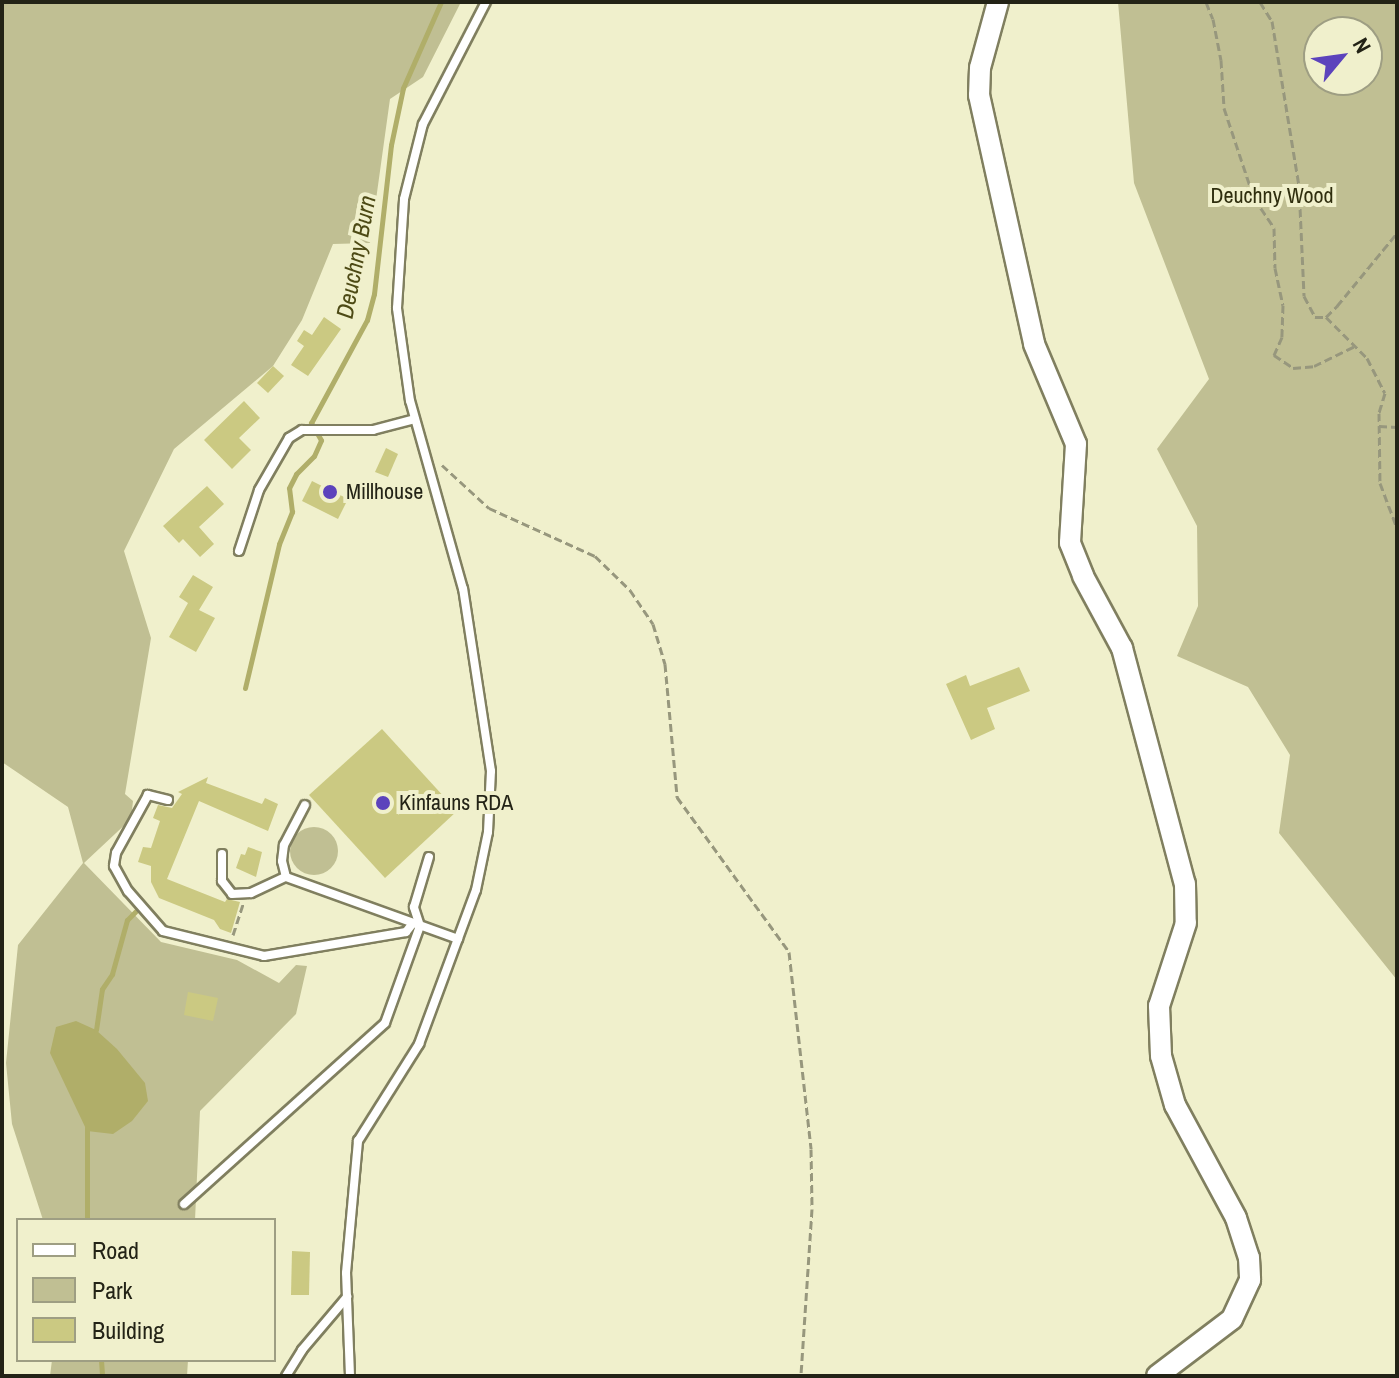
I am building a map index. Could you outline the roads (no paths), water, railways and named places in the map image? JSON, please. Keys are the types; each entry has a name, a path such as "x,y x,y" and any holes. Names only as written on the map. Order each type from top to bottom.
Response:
{"street":[{"path":"998,2 980,68 979,95 1034,344 1076,444 1070,543 1083,576 1122,648 1185,884 1186,923 1159,1006 1161,1056 1175,1105 1236,1218 1249,1258 1250,1280 1232,1319 1157,1376"}],"lane":[{"path":"350,1376 347,1297 358,1141 419,1044 476,890 488,832 491,771 463,589 415,419 397,308 404,199 423,124 486,2"},
{"path":"239,551 259,490 289,438 302,430 373,430 415,419"},
{"path":"168,800 148,795 116,853 114,866 128,891 163,931 264,956 406,932 416,924"},
{"path":"286,877 282,861 284,845 305,805"},
{"path":"222,854 222,881 232,894 251,893 286,877 458,939"},
{"path":"184,1204 385,1023 416,924 416,891 429,857"},
{"path":"286,1376 302,1350 347,1297"}],"waterway":[{"name":"Deuchny Burn","path":"245,688 279,544 292,512 289,488 296,474 314,456 321,440 311,423 367,320 374,294 391,145 403,88 441,2"},
{"path":"96,1030 102,989 112,974 127,920 137,910"},
{"name":"Deuchny Burn","path":"87,1128 87,1218"},
{"name":"Deuchny Burn","path":"101,1362 102,1376"}],"place":[{"name":"Millhouse","path":"330,492"},
{"name":"Kinfauns RDA","path":"383,803"}],"park label":[{"name":"Deuchny Wood","path":"1272,196"}]}
